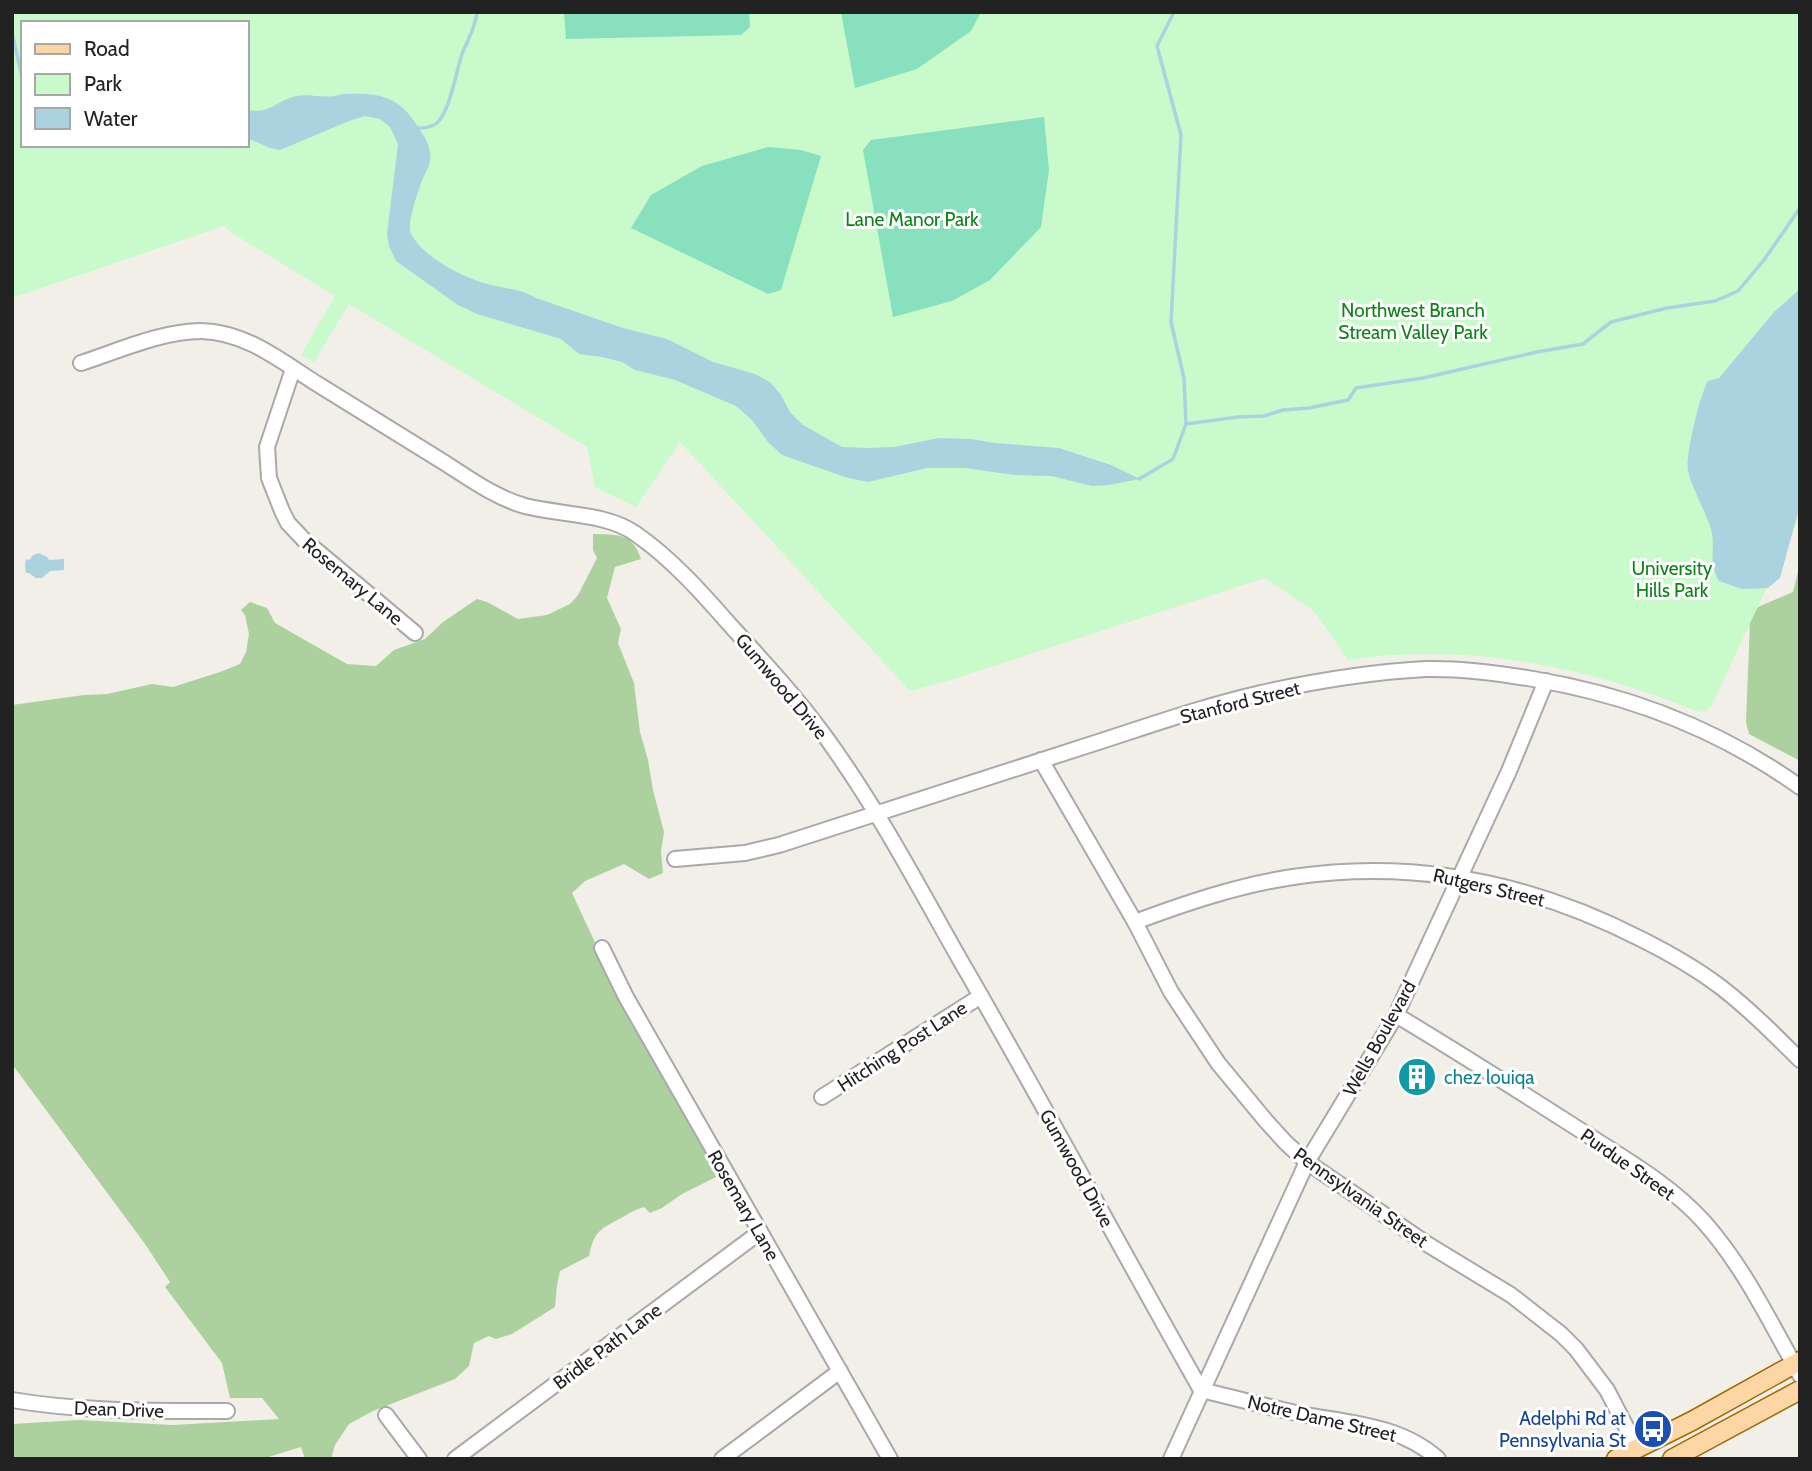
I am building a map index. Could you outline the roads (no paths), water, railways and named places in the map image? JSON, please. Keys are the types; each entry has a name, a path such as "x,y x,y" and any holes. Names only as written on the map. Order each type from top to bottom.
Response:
{"main road":[{"path":"1616,1459 1798,1367"},
{"path":"1672,1459 1800,1390"}],"street":[{"name":"Gumwood Drive","path":"81,363 184,332 204,331 229,335 269,352 508,500 547,511 615,523 637,535 674,566 803,706 852,775 981,996 1201,1390"},
{"name":"Rosemary Lane","path":"293,369 267,447 270,478 282,511 294,531 415,633"},
{"name":"Stanford Street","path":"675,859 761,850 1261,693 1341,678 1394,672 1496,672 1586,689 1690,724 1754,757 1800,787"},
{"name":"Wells Boulevard","path":"1171,1459 1307,1162 1395,1015 1461,878 1546,681"},
{"name":"Pennsylvania Street","path":"1041,760 1135,922 1171,992 1218,1063 1286,1143 1307,1162 1427,1244 1511,1295 1546,1321 1576,1349 1607,1390 1637,1448"},
{"name":"Rutgers Street","path":"1135,922 1215,896 1293,877 1376,871 1417,872 1461,878 1530,893 1576,909 1664,951 1722,988 1800,1060"},
{"name":"Rosemary Lane","path":"602,948 626,997 890,1459"},
{"name":"Hitching Post Lane","path":"822,1097 981,996"},
{"name":"Purdue Street","path":"1395,1015 1626,1160 1684,1202 1704,1222 1738,1267 1798,1367"},
{"name":"Bridle Path Lane","path":"455,1459 760,1232"},
{"path":"722,1459 840,1371"},
{"name":"Notre Dame Street","path":"1201,1390 1387,1430 1407,1438 1438,1459"},
{"name":"Dean Drive","path":"12,1400 68,1407 227,1411"},
{"path":"386,1415 419,1459"}],"water":[{"path":"365,94 385,97 409,114 421,131 430,153 429,166 421,183 410,223 411,234 425,251 458,273 525,293 623,328 667,339 713,362 755,374 770,382 790,412 803,425 842,447 894,447 939,438 1059,448 1111,465 1140,479 1092,486 1051,476 1014,475 965,468 927,468 868,482 848,478 782,455 736,406 675,380 635,370 622,362 579,354 561,339 477,314 458,305 396,261 387,234 398,144 390,127 380,119 365,116 280,150 248,138 248,110 268,109 296,96"},
{"path":"1800,289 1800,505 1780,578 1768,588 1742,589 1719,581 1716,574 1712,533 1688,471 1691,439 1708,381 1719,378 1774,312"},
{"path":"39,553 49,560 64,559 64,570 50,571 42,578 26,573 26,559 29,560"}],"waterway":[{"path":"416,128 432,126 442,117 477,12"},
{"path":"1139,479 1173,459 1186,424 1184,378 1171,322 1181,135 1157,46 1174,12"},
{"path":"12,33 21,72"},
{"path":"1186,424 1264,416 1283,410 1348,400 1356,388 1423,378 1583,344 1611,322 1667,308 1715,301 1738,291 1764,260 1800,208"}],"place":[{"name":"chez louiqa","path":"1417,1077"},
{"name":"Adelphi Rd at Pennsylvania St","path":"1653,1429"}],"park label":[{"name":"Lane Manor Park","path":"912,219"},
{"name":"Northwest Branch Stream Valley Park","path":"1413,321"},
{"name":"University Hills Park","path":"1672,579"}]}
